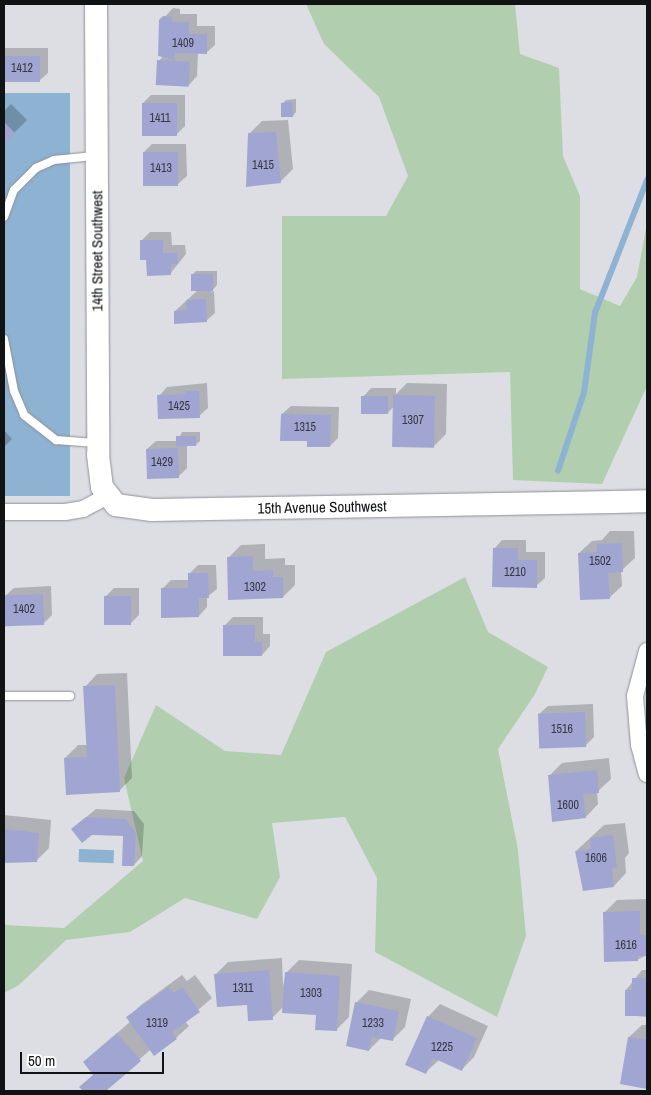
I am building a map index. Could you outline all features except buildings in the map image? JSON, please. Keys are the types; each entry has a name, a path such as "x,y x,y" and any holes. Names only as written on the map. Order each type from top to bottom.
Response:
{"street":[{"name":"14th Street Southwest","path":"96,4 98,443 99,472 107,496"},
{"name":"15th Avenue Southwest","path":"107,496 116,505 152,510 647,501"},
{"path":"4,512 65,512 83,509 107,496"},
{"path":"647,651 635,696 639,746 647,774"}],"lane":[{"path":"4,217 5,204 27,174 45,163 97,155"},
{"path":"4,339 7,381 24,415 44,433 68,442 98,443"},
{"path":"4,696 70,696"}],"green space":[{"path":"306,4 515,4 520,54 559,68 563,156 580,196 580,289 620,306 637,277 647,223 647,386 602,484 513,480 510,372 282,379 282,216 386,216 408,176 379,97 324,44"},
{"path":"465,577 488,632 548,667 535,694 498,749 518,850 526,936 497,1017 375,952 377,878 345,817 272,823 280,877 257,919 185,898 130,932 66,940 19,985 4,993 4,925 64,928 143,861 124,778 156,705 225,751 281,755 326,652"}],"water":[{"path":"4,93 70,93 70,496 4,496"},
{"path":"79,849 114,850 114,863 79,862"}],"waterway":[{"path":"558,471 584,393 595,313 647,180"}]}
